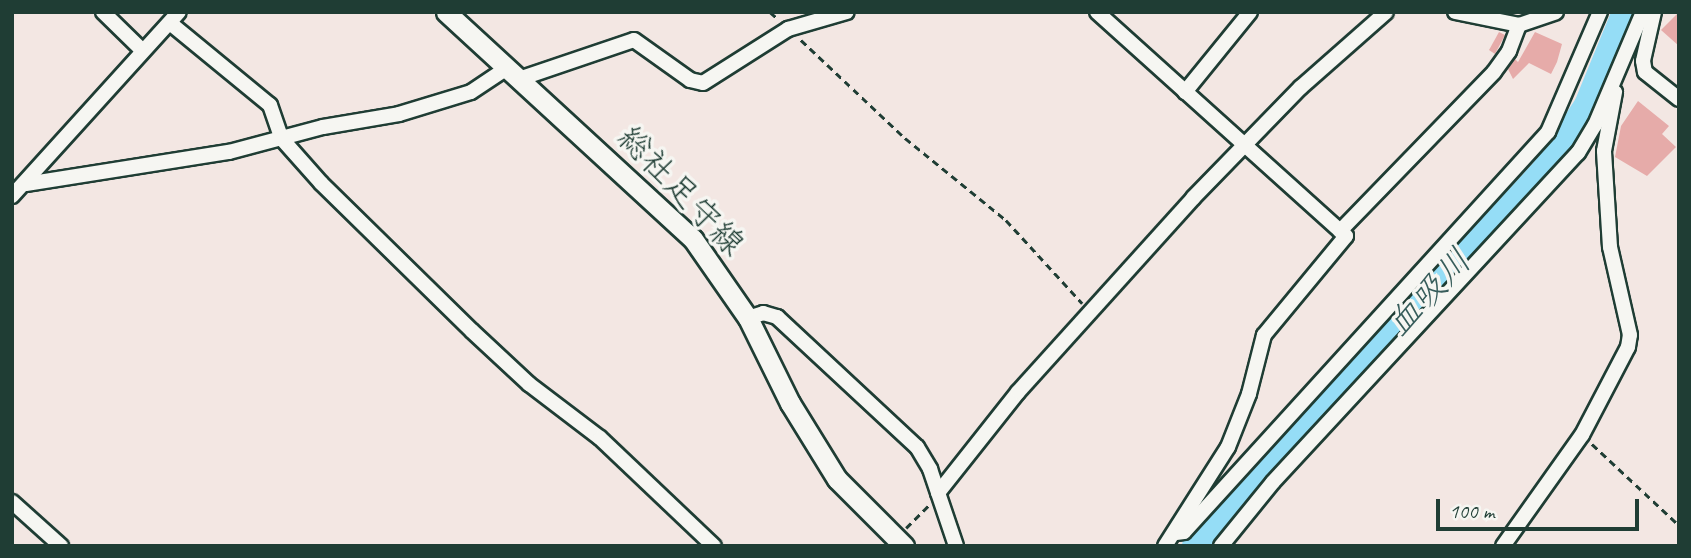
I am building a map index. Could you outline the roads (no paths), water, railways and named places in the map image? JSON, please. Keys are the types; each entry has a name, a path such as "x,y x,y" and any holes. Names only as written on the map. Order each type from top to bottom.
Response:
{"main road":[{"name":"総社足守線","path":"446,12 678,224 707,256 748,318 818,451 837,479 900,542"}],"street":[{"path":"103,12 140,48"},
{"path":"26,184 229,152 440,102 513,73 634,40 690,80 703,83 788,29 847,12"},
{"path":"1097,12 1240,142 1249,144 1346,236 1264,335 1249,394 1228,447 1165,546"},
{"path":"1185,92 1250,12"},
{"path":"938,494 1089,312 1301,87 1386,12"},
{"path":"1455,12 1519,25 1556,12"},
{"path":"1175,533 1184,532 1541,141 1559,112 1600,12"},
{"path":"1221,546 1273,482 1578,153 1643,12"},
{"path":"1654,12 1643,61 1645,72 1679,99"},
{"path":"12,196 26,184 140,48 175,18 270,105 282,139 321,183 528,384 582,423 714,546"},
{"path":"1340,231 1494,72 1519,25"},
{"path":"1503,546 1582,435 1630,335 1610,247 1604,151 1618,70"},
{"path":"748,318 763,313 777,317 917,447 938,494 956,546"},
{"path":"12,502 61,546"}],"waterway":[{"name":"血吸川","path":"1194,546 1543,170 1586,105 1624,12"}]}
